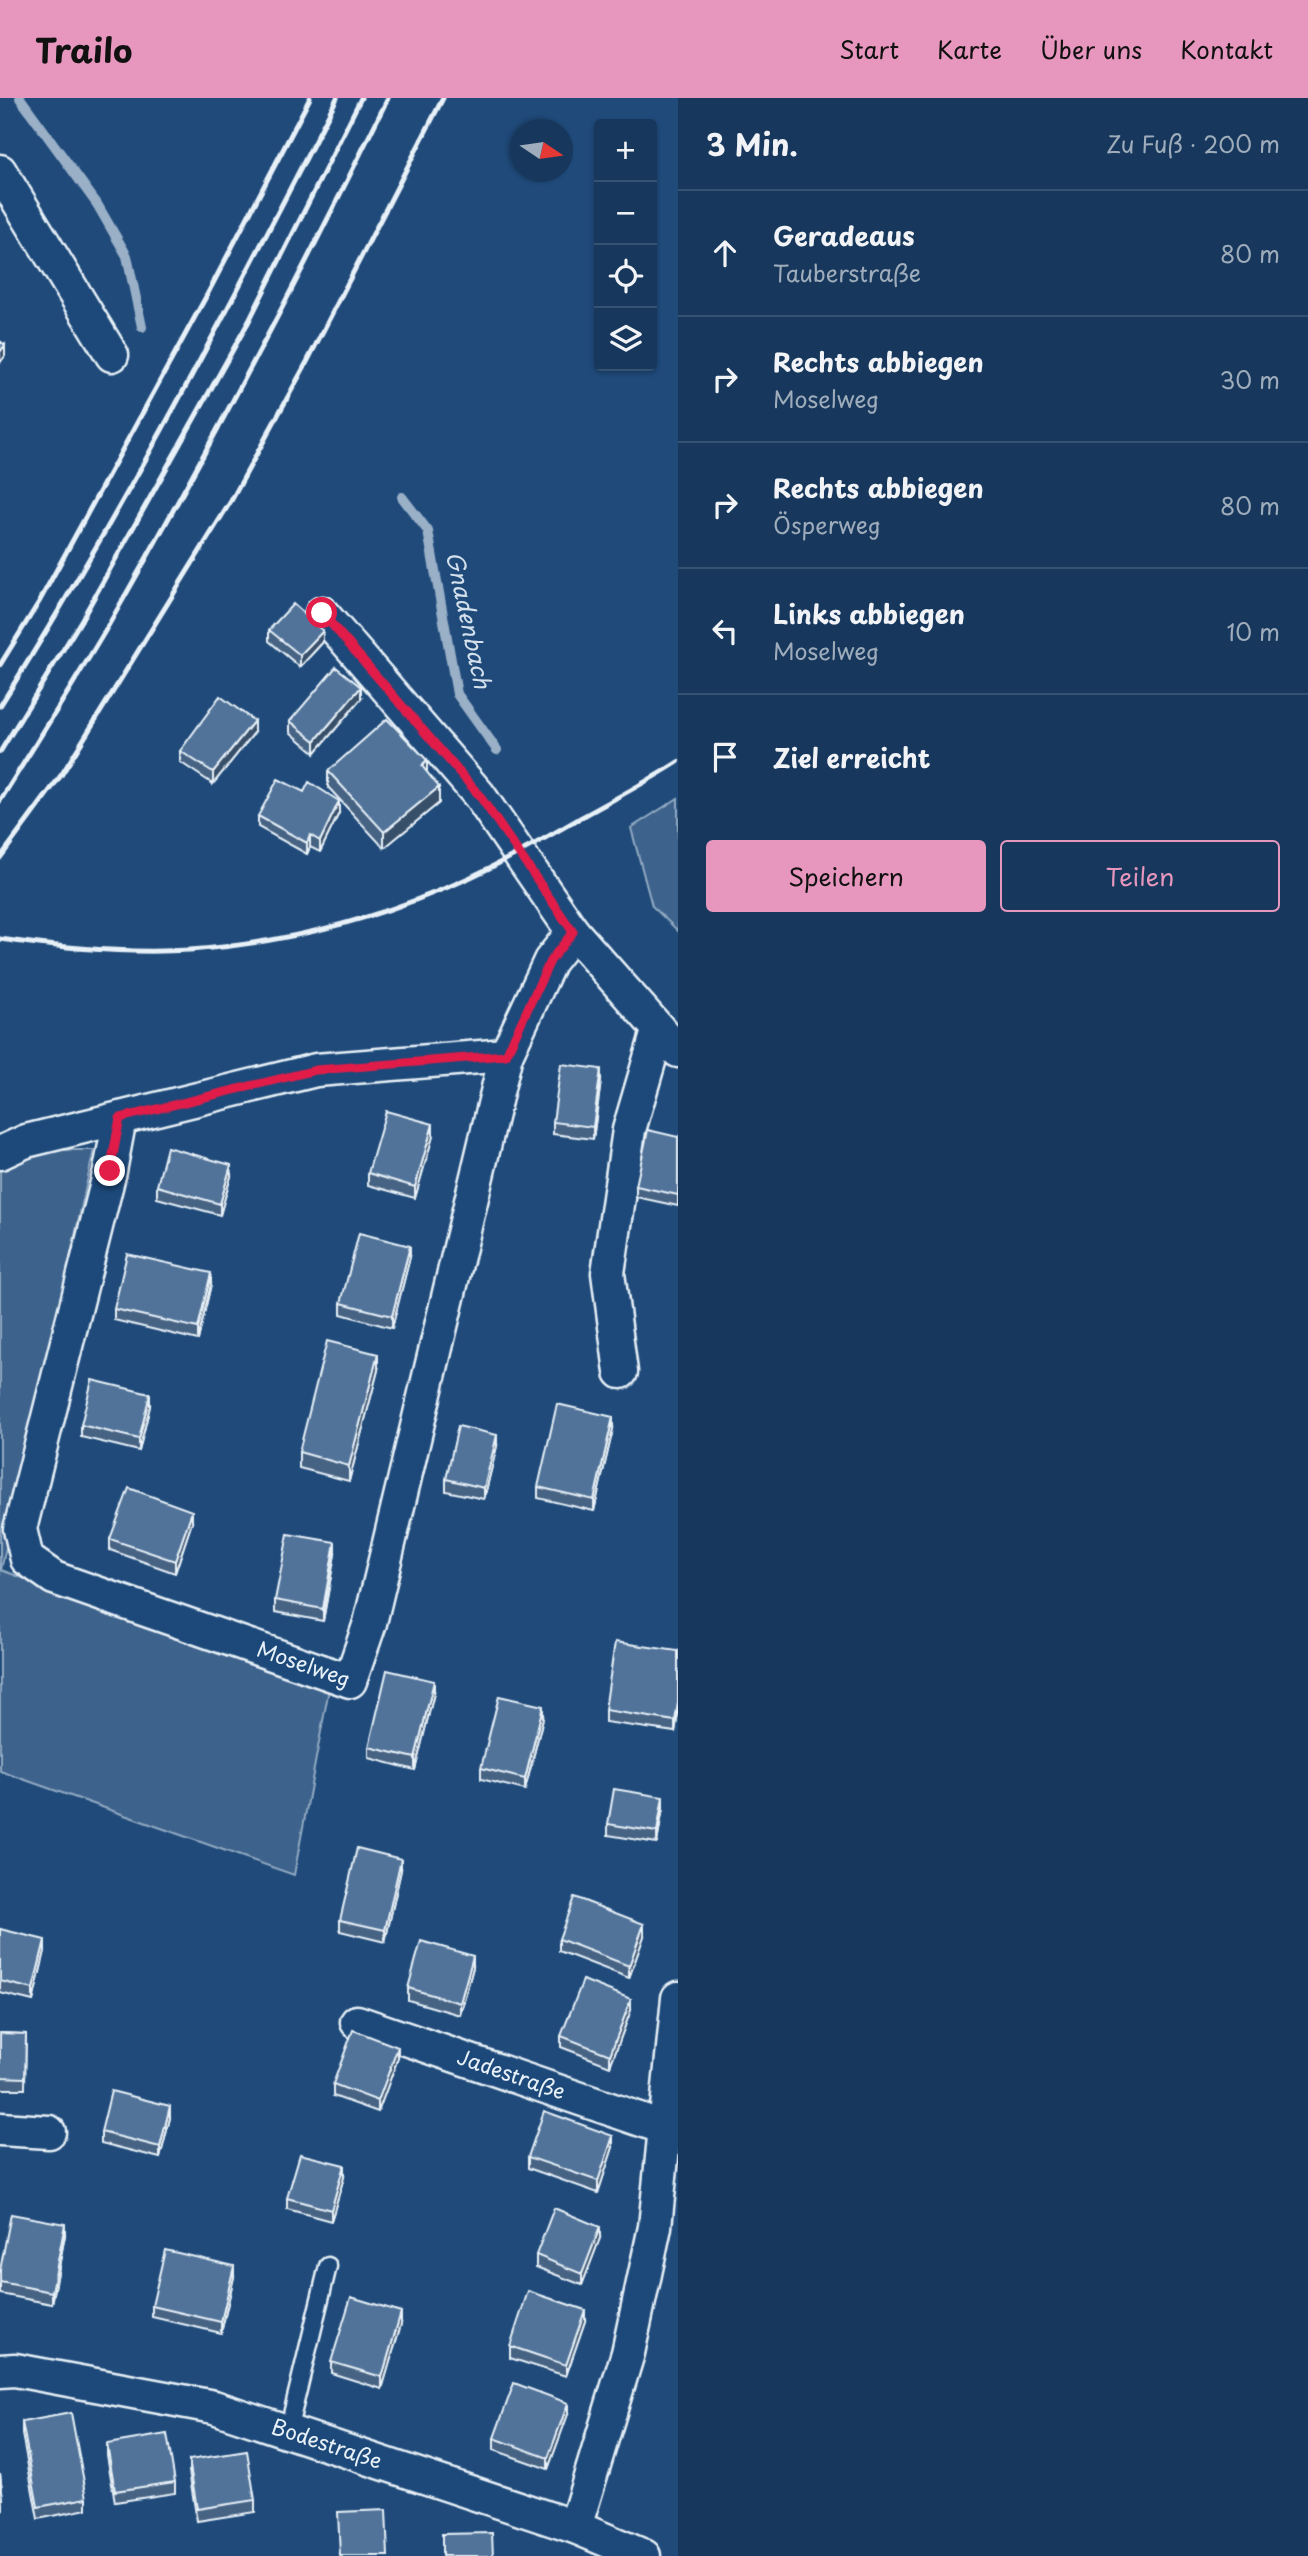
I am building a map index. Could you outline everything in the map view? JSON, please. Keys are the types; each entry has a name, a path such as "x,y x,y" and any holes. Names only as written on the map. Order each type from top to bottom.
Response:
{"street":[{"path":"0,171 112,355"},
{"path":"322,613 479,795 573,932 668,1041 629,1130 608,1273 621,1371"},
{"name":"Moselweg","path":"120,1118 110,1171 20,1530 27,1559 54,1578 350,1681 370,1623 506,1055 550,961 573,932"},
{"path":"0,1153 26,1141 316,1070 506,1055"},
{"path":"575,2527 666,2230 665,2129 678,1998"},
{"name":"Jadestraße","path":"357,2022 665,2129"},
{"path":"0,2129 48,2132"},
{"name":"Bodestraße","path":"0,2371 15,2370 214,2407 575,2527 643,2556"}],"lane":[{"path":"288,2431 328,2266"}],"shaded area":[{"path":"678,798 678,931 652,906 631,828"},
{"path":"56,1150 94,1150 1,1570 329,1689 294,1875 0,1771 0,1170 10,1164"}],"building":[{"path":"293,604 323,631 300,655 269,630"},
{"path":"336,667 361,687 315,741 290,721"},
{"path":"220,696 254,721 213,772 180,751"},
{"path":"387,719 427,760 422,766 439,787 384,832 328,771"},
{"path":"278,779 304,792 309,782 339,801 320,841 310,835 307,843 258,816"},
{"path":"561,1064 601,1069 593,1127 553,1122"},
{"path":"386,1111 433,1124 415,1187 368,1173"},
{"path":"648,1130 678,1137 678,1195 636,1186"},
{"path":"167,1147 231,1165 220,1204 157,1186"},
{"path":"359,1233 410,1246 392,1316 341,1303"},
{"path":"127,1254 211,1273 198,1328 114,1309"},
{"path":"327,1341 378,1354 349,1466 299,1452"},
{"path":"92,1380 150,1394 139,1439 81,1425"},
{"path":"557,1404 613,1417 594,1500 538,1487"},
{"path":"458,1426 497,1435 484,1488 446,1479"},
{"path":"129,1488 192,1511 175,1561 110,1539"},
{"path":"288,1534 335,1542 323,1609 275,1600"},
{"path":"615,1642 678,1651 678,1703 675,1721 605,1710"},
{"path":"387,1670 434,1681 415,1758 369,1747"},
{"path":"499,1696 543,1706 525,1779 481,1768"},
{"path":"614,1789 663,1797 657,1832 608,1824"},
{"path":"357,1848 401,1859 385,1930 340,1920"},
{"path":"574,1897 644,1924 629,1966 559,1939"},
{"path":"0,1929 45,1940 33,1989 0,1981"},
{"path":"421,1941 473,1956 460,2003 408,1988"},
{"path":"583,1980 631,1999 610,2055 561,2036"},
{"path":"353,2030 398,2047 378,2101 333,2084"},
{"path":"0,2033 26,2034 25,2078 0,2077"},
{"path":"111,2091 170,2106 160,2147 101,2132"},
{"path":"544,2111 613,2136 598,2181 528,2157"},
{"path":"300,2154 344,2165 331,2210 287,2198"},
{"path":"554,2208 600,2227 582,2274 536,2255"},
{"path":"11,2214 65,2224 52,2292 0,2282"},
{"path":"165,2250 234,2266 221,2322 152,2306"},
{"path":"528,2291 585,2310 566,2365 510,2346"},
{"path":"351,2297 401,2312 382,2377 331,2362"},
{"path":"514,2383 568,2403 548,2458 494,2438"},
{"path":"71,2413 87,2498 38,2507 22,2422"},
{"path":"167,2434 175,2482 115,2491 107,2444"},
{"path":"247,2451 255,2500 197,2509 189,2460"},
{"path":"0,2473 3,2499 0,2499"},
{"path":"386,2510 388,2556 340,2556 338,2512"},
{"path":"492,2533 493,2556 442,2556 442,2534"}],"waterway":[{"name":"Gnadenbach","path":"20,98 97,204 127,256 142,327"},
{"name":"Gnadenbach","path":"402,497 428,531 457,694 497,750"}],"railway":[{"path":"0,665 39,602 208,293 310,98"},
{"path":"0,706 133,482 337,98"},
{"path":"0,752 82,619 249,321 361,98"},
{"path":"0,801 108,626 181,496 253,364 388,98"},
{"path":"0,858 62,774 231,501 307,362 443,98"},
{"path":"0,939 95,949 190,950 253,943 346,923 474,876 678,762"}],"route":[{"path":"110,1171 120,1118 316,1070 506,1055 550,961 573,932 479,795 322,613"}]}
